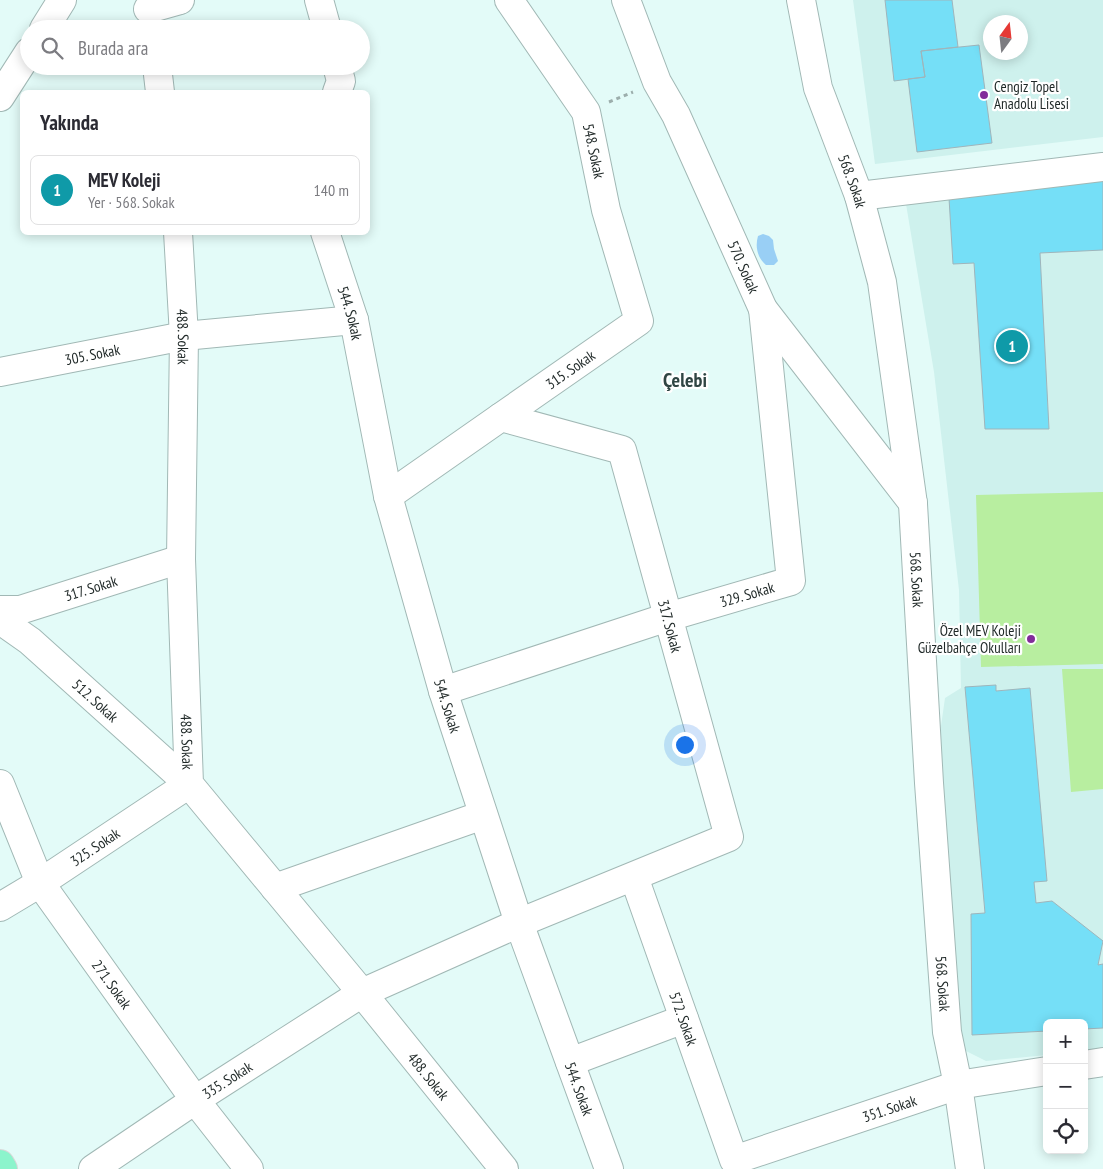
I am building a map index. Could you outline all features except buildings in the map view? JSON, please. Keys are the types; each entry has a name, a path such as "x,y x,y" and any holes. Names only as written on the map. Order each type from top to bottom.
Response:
{"main road":[{"path":"0,1164 4,1169"}],"street":[{"path":"50,20 62,0"},
{"path":"148,13 180,0"},
{"path":"319,0 325,20"},
{"name":"548. Sokak","path":"509,0 586,112 606,210 639,321"},
{"name":"570. Sokak","path":"626,0 657,82 676,116 763,309 913,504"},
{"name":"568. Sokak","path":"801,0 818,88 859,196 882,282 913,504 929,783 947,1032 958,1085 970,1169"},
{"path":"0,97 20,66"},
{"path":"157,75 160,90"},
{"path":"337,90 341,81 339,75"},
{"path":"859,196 1103,167"},
{"name":"488. Sokak","path":"178,235 184,336 181,559 189,784 362,993 504,1169"},
{"name":"544. Sokak","path":"325,235 354,320 388,496 443,692 519,923 610,1169"},
{"name":"329. Sokak","path":"443,692 668,617 791,582 763,309"},
{"name":"305. Sokak","path":"0,374 184,336 354,320"},
{"name":"315. Sokak","path":"501,417 639,321"},
{"path":"388,496 501,417"},
{"name":"317. Sokak","path":"501,417 622,450 729,837 519,923"},
{"name":"317. Sokak","path":"0,610 20,610 181,559"},
{"name":"512. Sokak","path":"0,620 30,641 189,784"},
{"name":"271. Sokak","path":"0,784 40,883 195,1100 250,1169"},
{"name":"325. Sokak","path":"0,906 40,883 189,784"},
{"path":"275,888 483,815"},
{"name":"572. Sokak","path":"634,876 734,1160"},
{"name":"335. Sokak","path":"93,1169 195,1100 362,993 519,923"},
{"path":"570,1062 684,1020"},
{"path":"1088,1064 1103,1062"},
{"name":"351. Sokak","path":"734,1160 958,1085 1043,1072"}],"path":[{"path":"586,112 657,82"}],"shaded area":[{"name":"Cengiz Topel Anadolu Lisesi","path":"853,0 1103,0 1103,137 875,164"},
{"name":"Özel MEV Koleji Güzelbahçe Okulları","path":"1103,177 1103,1050 1088,1052 1088,1019 1043,1019 1043,1055 986,1061 954,1045 938,747 945,698 961,688 959,590 934,372 905,198"}],"green space":[{"path":"1103,492 1103,664 981,667 976,495"},
{"path":"1062,669 1103,669 1103,789 1071,792"}],"water":[{"path":"763,234 773,240 778,261 774,265 766,265 759,255 757,240 758,236"}],"place":[{"name":"Cengiz Topel Anadolu Lisesi","path":"984,95"},
{"name":"MEV Koleji","path":"1012,346"},
{"name":"Özel MEV Koleji Güzelbahçe Okulları","path":"1031,639"}],"district":[{"name":"Çelebi","path":"685,380"}]}
